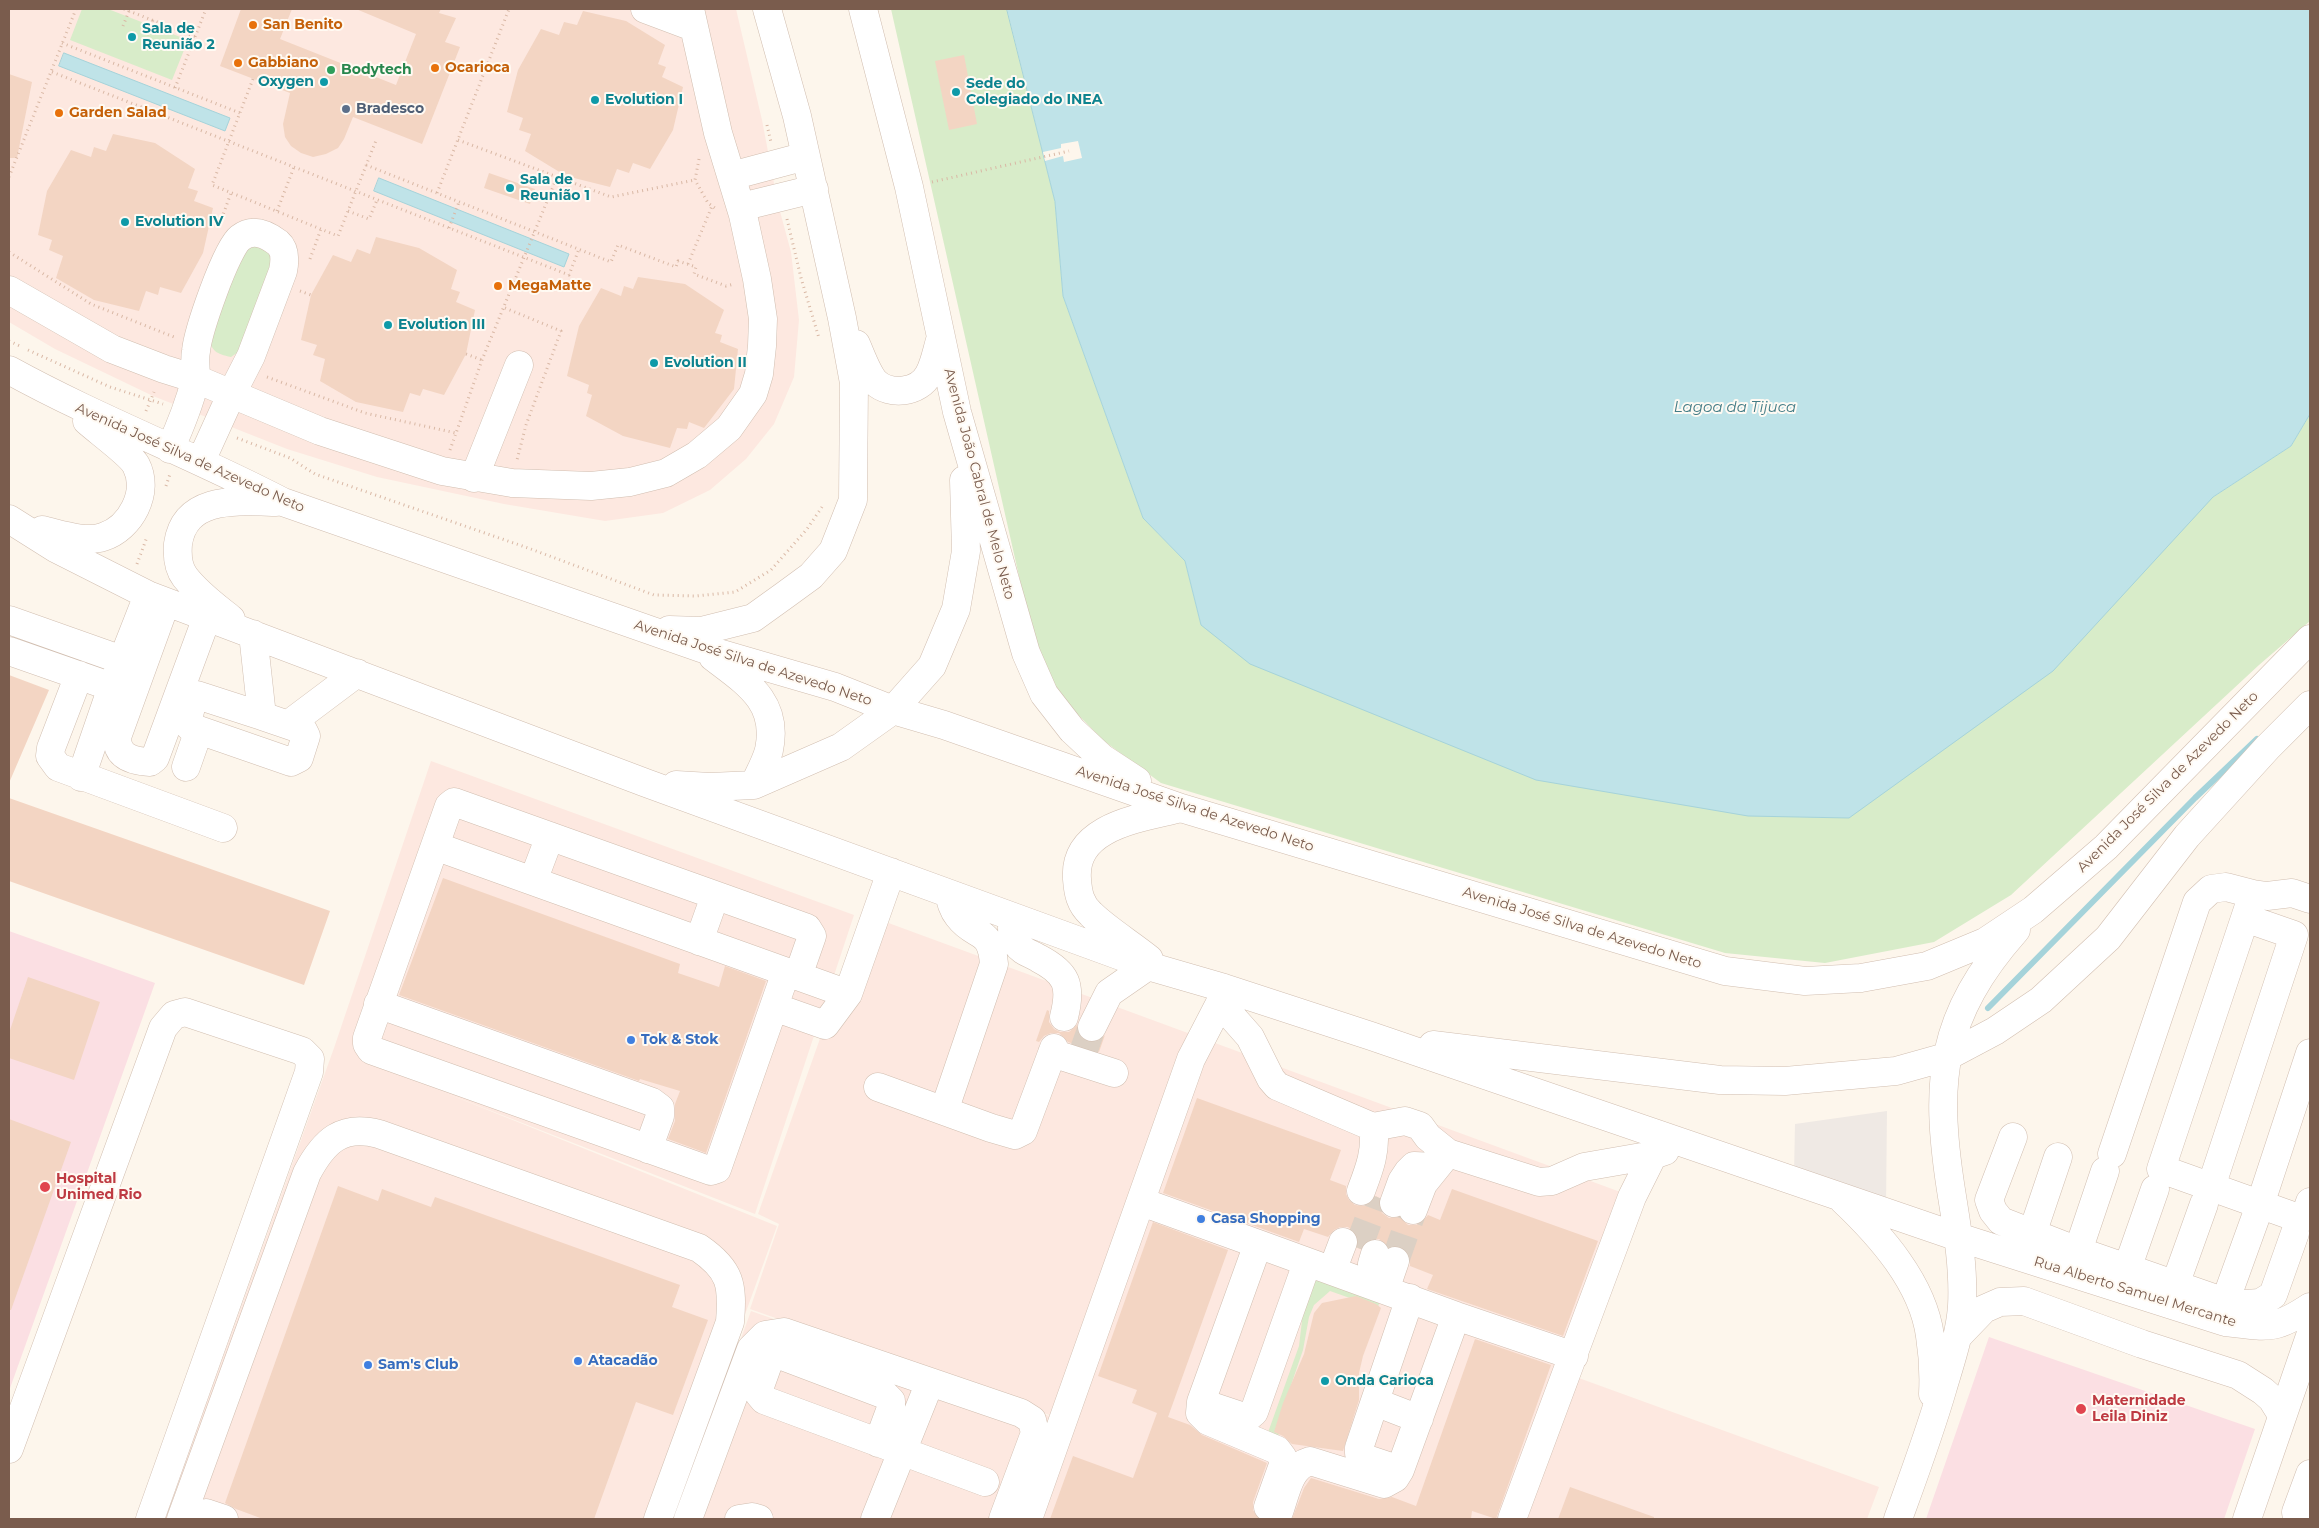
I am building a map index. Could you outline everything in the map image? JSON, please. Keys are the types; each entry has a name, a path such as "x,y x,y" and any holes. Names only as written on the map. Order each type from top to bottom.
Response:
{"street":[{"path":"9,290 112,349 164,369 196,378 320,431 442,471 512,483 591,486 630,482 666,472 697,455 729,428 752,394 759,374 763,319 757,279 741,207 718,133 691,18 645,9"},
{"path":"648,630 700,631 752,618 811,576 833,551 853,500 854,383 814,189 767,9"},
{"name":"Avenida João Cabral de Melo Neto","path":"863,9 909,187 957,412 1026,653 1044,694 1072,730 1102,758 1181,808"},
{"path":"731,176 806,156"},
{"path":"741,207 814,189"},
{"path":"170,449 185,414 196,378 196,350 199,333 230,252 240,239 272,223 285,258 283,271 251,356 231,394 201,461"},
{"path":"842,318 875,381 885,388 899,392 918,387 929,375 941,336"},
{"path":"474,478 519,365"},
{"name":"Avenida José Silva de Azevedo Neto","path":"9,370 63,400 170,449 201,461 283,502 648,630 701,648 835,687 893,710 944,725 1181,808 1725,971 1805,981 1861,978 1927,966 1985,942 2033,910 2106,848 2310,639"},
{"path":"14,522 78,538 102,538 116,530 135,511 141,486 136,464 63,400"},
{"path":"646,783 710,787 754,785 841,746 893,710 932,666 956,609 966,550 966,500 957,412"},
{"path":"262,716 250,632 198,592 184,576 177,557 180,536 193,514 213,505 232,501 283,502"},
{"path":"14,522 55,548 157,599 250,632 646,783 1156,968 1222,996 1371,1036 1958,1237"},
{"path":"157,599 117,737 117,747 121,754 140,762 150,762 155,758 207,617"},
{"path":"81,777 122,660 157,599"},
{"path":"9,620 122,660"},
{"path":"701,648 742,679 765,703 772,726 769,751 754,785"},
{"path":"9,651 112,687"},
{"path":"2274,676 2310,664"},
{"path":"289,724 357,673"},
{"path":"79,675 50,756 58,767 223,828"},
{"path":"197,696 262,716 303,730 306,736 299,758 291,762 190,727 187,723 193,699 197,696"},
{"path":"1371,1036 1720,1080 1785,1081 1896,1071 1946,1058 1995,1031 2041,1000 2108,938 2188,836 2268,747 2310,705"},
{"path":"186,767 199,730"},
{"path":"454,802 550,836 811,931 812,936 774,1007 717,1169 711,1171 648,1149 371,1050 367,1044 367,1038 378,1004 449,806 454,802"},
{"path":"1156,968 1091,914 1081,901 1077,874 1086,847 1109,828 1181,808"},
{"path":"534,880 550,836"},
{"path":"435,846 848,994"},
{"path":"774,1007 825,1025 848,994 890,872"},
{"path":"2078,1251 2197,902 2211,889 2226,887 2249,906 2302,938 2207,1195 2165,1289"},
{"path":"2310,899 2292,893 2267,896 2249,906 2161,1169 2207,1195 2258,1212 2300,1219 2305,1216 2310,1202"},
{"path":"944,1111 994,964 993,947 984,936 959,918 949,894"},
{"path":"699,940 715,896"},
{"path":"1898,1519 1933,1420 1959,1335 1962,1276 1943,1124 1942,1091 1946,1058 1954,1029 1974,985 2000,948 2033,910"},
{"path":"1012,917 1012,932 1019,947 1059,970 1067,985 1068,1001 1064,1017"},
{"path":"1092,1026 1109,993 1156,968"},
{"path":"1222,996 1250,1036 1271,1079 1277,1086 1373,1138"},
{"path":"1028,1519 1142,1202 1191,1059 1222,996"},
{"path":"378,1004 652,1102 660,1108 660,1116 648,1149"},
{"path":"9,1449 163,1028 174,1015 185,1012 302,1051 310,1058 310,1072 150,1519"},
{"path":"878,1087 991,1128 1020,1134 1053,1050 1114,1073"},
{"path":"2225,1302 2258,1212 2310,1053"},
{"path":"1373,1138 1405,1121 1420,1126 1442,1160 1539,1182 1552,1181 1584,1168 1653,1155 1688,1143"},
{"path":"204,1518 307,1173 317,1155 328,1143 340,1135 355,1130 379,1134 689,1244 699,1248 716,1260 727,1275 732,1297 730,1322 658,1519"},
{"path":"2012,1137 1989,1200 1993,1211 2001,1221 2127,1269 2165,1289 2225,1302 2260,1303 2273,1295 2295,1233"},
{"path":"1373,1138 1372,1159 1386,1200 1423,1184 1442,1160"},
{"path":"1512,1519 1632,1197 1653,1155"},
{"path":"2032,1234 2058,1157"},
{"path":"2127,1269 2155,1189"},
{"path":"1836,1194 1875,1231 1903,1270 1919,1301 1930,1334 1934,1374 1933,1420"},
{"path":"1142,1202 1307,1263 1361,1257"},
{"name":"Rua Alberto Samuel Mercante","path":"1958,1237 2165,1289 2225,1322 2262,1327 2288,1322 2310,1307"},
{"path":"1258,1244 1201,1402 1200,1413 1208,1421 1277,1450 1283,1458 1283,1465 1274,1509 1294,1470 1301,1464 1310,1461 1384,1484 1395,1478 1400,1470 1456,1316"},
{"path":"1361,1257 1385,1290 1574,1356"},
{"path":"1361,1257 1385,1290"},
{"path":"1201,1402 1240,1417 1247,1418 1254,1412 1307,1263"},
{"path":"1400,1470 1364,1458 1359,1453 1358,1448 1410,1298"},
{"path":"1959,1335 1984,1309 2000,1302 2024,1301 2142,1344 2238,1375 2272,1399 2282,1415"},
{"path":"688,1519 751,1349 765,1334 784,1332 1021,1413 1032,1420 1035,1433 1003,1519"},
{"path":"2247,1519 2310,1336"},
{"path":"875,1519 890,1448 930,1382"},
{"path":"1374,1402 1419,1419"},
{"path":"890,1448 985,1482"},
{"path":"2298,1519 2296,1512 2310,1474"},
{"path":"740,1519 752,1517 759,1519"}],"path":[{"path":"9,177 76,9"},
{"path":"124,9 195,37"},
{"path":"175,88 206,9"},
{"path":"437,193 509,9"},
{"path":"123,26 129,11"},
{"path":"147,35 152,20"},
{"path":"62,43 240,113"},
{"path":"52,72 355,192 526,256 569,275 579,249"},
{"path":"253,79 212,185 272,223 338,236 377,138"},
{"path":"767,125 775,164"},
{"path":"458,140 611,197 695,180"},
{"path":"909,187 1069,151"},
{"path":"366,165 611,262 618,245 676,267 678,261 696,267 694,274 726,286 757,279"},
{"path":"272,223 294,167"},
{"path":"442,471 482,360 558,177"},
{"path":"782,197 801,278 821,344"},
{"path":"348,211 369,219 377,200"},
{"path":"449,228 460,202"},
{"path":"688,264 712,206"},
{"path":"9,252 91,304 176,337"},
{"path":"9,342 110,387 151,399 185,414"},
{"path":"466,354 482,360"},
{"path":"264,376 366,413 456,434"},
{"path":"522,438 526,425"},
{"path":"216,429 290,458 315,474 528,548 654,595 696,596 735,592 771,570 807,529 826,501"}],"shaded area":[{"path":"9,9 736,9 762,120 778,204 791,252 799,320 794,377 774,424 746,459 710,490 663,513 605,521 504,504 377,477 287,449 153,396 55,349 9,322"},
{"path":"431,761 854,915 755,1214 438,1090 777,1226 671,1519 165,1519 334,1048"},
{"name":"Casa Shopping","path":"864,914 1634,1197 1524,1519 1018,1519 1055,1417 750,1309 779,1224 758,1214"},
{"name":"Hospital Unimed Rio","path":"9,931 155,983 9,1391"},
{"path":"1887,1111 1886,1206 1794,1174 1795,1124"},
{"path":"751,1311 1052,1417 1015,1519 675,1519"},
{"name":"Maternidade Leila Diniz","path":"1989,1337 2255,1429 2224,1519 1926,1519"},
{"path":"1576,1377 1879,1487 1867,1519 1526,1519"}],"green space":[{"path":"82,9 108,9 188,40 172,80 70,40"},
{"path":"891,9 1007,9 1055,202 1063,296 1143,518 1185,561 1201,625 2213,497 2291,446 2310,414 2310,621 2259,665 2011,895 1934,942 1825,963 1725,953 1161,783 1104,741 1042,678"},
{"path":"263,240 276,264 241,350 231,357 222,355 213,349 208,337 243,250"},
{"path":"1315,1279 1379,1303 1378,1308 1330,1291 1314,1305 1309,1317 1303,1350 1276,1429 1280,1431 1276,1442 1266,1438 1299,1346 1303,1312"}],"water":[{"name":"Lagoa da Tijuca","path":"1007,9 2310,9 2310,414 2291,446 2213,497 2053,671 1849,818 1748,816 1536,780 1250,664 1201,625 1185,561 1143,518 1063,296 1055,202"},
{"path":"64,53 230,118 225,131 59,66"},
{"path":"379,178 569,254 564,267 374,191"}],"pier":[{"path":"1078,141 1082,158 1064,162 1063,156 1045,161 1043,152 1061,148 1061,144"}],"building":[{"name":"Oxygen","path":"241,9 292,9 280,39 396,85 416,34 356,9 441,9 439,13 456,18 445,42 460,47 422,144 353,117 338,148 326,154 313,157 301,153 291,146 285,137 283,124 290,93 220,66"},
{"name":"Evolution I","path":"583,11 626,21 665,45 658,64 666,67 662,77 683,87 673,130 650,169 633,163 629,173 617,169 610,187 566,176 525,151 531,134 519,130 523,118 507,112 518,70 541,29 559,35 564,22 577,25"},
{"name":"Sede do Colegiado do INEA","path":"964,55 977,124 949,130 935,61"},
{"path":"9,74 32,82 17,158 9,158"},
{"name":"Evolution IV","path":"113,134 155,143 195,169 188,188 198,191 194,201 213,208 203,253 181,293 160,287 158,295 146,291 139,311 94,300 56,278 63,256 49,250 52,240 38,235 47,191 71,150 91,157 94,147 106,151"},
{"name":"Sala de Reunião 1","path":"489,173 535,189 530,204 484,188"},
{"name":"Evolution III","path":"376,237 419,248 457,270 451,289 460,292 456,302 475,310 466,354 444,395 423,389 420,396 410,393 403,412 356,402 320,381 325,359 313,355 317,345 301,340 311,295 333,255 351,262 357,249 370,254"},
{"name":"Evolution II","path":"638,277 685,284 724,310 715,333 722,335 720,342 738,349 734,389 704,428 689,422 687,429 677,428 670,448 623,436 586,416 592,395 587,393 589,385 567,376 579,326 601,288 621,296 624,286 633,289"},
{"path":"9,675 49,690 9,783"},
{"path":"9,798 330,911 304,985 9,881"},
{"name":"Tok & Stok","path":"443,878 680,964 678,973 719,987 725,966 766,981 706,1153 668,1139 675,1121 675,1104 680,1091 640,1079 639,1081 399,995"},
{"path":"28,977 100,1002 74,1080 9,1058 9,1033"},
{"path":"1047,1010 1049,1011 1049,1022 1054,1029 1060,1032 1069,1032 1077,1025 1079,1035 1085,1041 1093,1042 1100,1040 1105,1035 1099,1052 1068,1042 1059,1033 1051,1033 1044,1036 1039,1042 1036,1041"},
{"path":"1197,1098 1341,1150 1330,1180 1346,1186 1346,1194 1355,1205 1364,1206 1371,1203 1376,1196 1379,1198 1379,1206 1382,1213 1389,1218 1400,1217 1408,1225 1416,1225 1422,1222 1428,1215 1440,1220 1452,1189 1598,1241 1563,1336 1427,1289 1433,1275 1410,1266 1410,1258 1406,1250 1400,1246 1389,1247 1379,1239 1371,1239 1365,1242 1360,1249 1358,1248 1358,1240 1355,1233 1348,1227 1340,1227 1334,1230 1328,1237 1304,1229 1299,1242 1163,1193"},
{"path":"9,1119 71,1142 11,1310 9,1310"},
{"path":"338,1186 378,1201 382,1189 431,1207 435,1197 680,1285 672,1307 708,1320 673,1415 636,1402 594,1519 263,1519 225,1503"},
{"path":"1153,1222 1228,1250 1168,1417 1190,1425 1202,1435 1267,1463 1253,1502 1253,1510 1259,1519 1050,1519 1073,1456 1133,1478 1157,1413 1132,1403 1137,1390 1098,1376"},
{"name":"Onda Carioca","path":"1356,1296 1381,1308 1363,1356 1359,1373 1359,1400 1343,1451 1292,1444 1283,1436 1274,1432 1283,1403 1304,1354 1314,1313 1322,1303"},
{"path":"1475,1339 1551,1365 1496,1519 1472,1511 1471,1519 1292,1519 1304,1488 1311,1478 1379,1499 1392,1497 1416,1506"},
{"path":"1570,1487 1654,1517 1654,1519 1558,1519"}],"waterway":[{"path":"1988,1008 2195,798 2257,739"}],"tunnel":[{"path":"1081,1058 1092,1027"},
{"path":"1358,1248 1377,1197"},
{"path":"1395,1261 1413,1210"}],"place":[{"name":"San Benito","path":"253,25"},
{"name":"Sala de Reunião 2","path":"132,37"},
{"name":"Gabbiano","path":"238,63"},
{"name":"Ocarioca","path":"435,68"},
{"name":"Bodytech","path":"331,70"},
{"name":"Oxygen","path":"324,82"},
{"name":"Sede do Colegiado do INEA","path":"956,92"},
{"name":"Evolution I","path":"595,100"},
{"name":"Bradesco","path":"346,109"},
{"name":"Garden Salad","path":"59,113"},
{"name":"Sala de Reunião 1","path":"510,188"},
{"name":"Evolution IV","path":"125,222"},
{"name":"MegaMatte","path":"498,286"},
{"name":"Evolution III","path":"388,325"},
{"name":"Evolution II","path":"654,363"},
{"name":"Tok & Stok","path":"631,1040"},
{"name":"Hospital Unimed Rio","path":"45,1187"},
{"name":"Casa Shopping","path":"1201,1219"},
{"name":"Atacadão","path":"578,1361"},
{"name":"Sam's Club","path":"368,1365"},
{"name":"Onda Carioca","path":"1325,1381"},
{"name":"Maternidade Leila Diniz","path":"2081,1409"}]}
